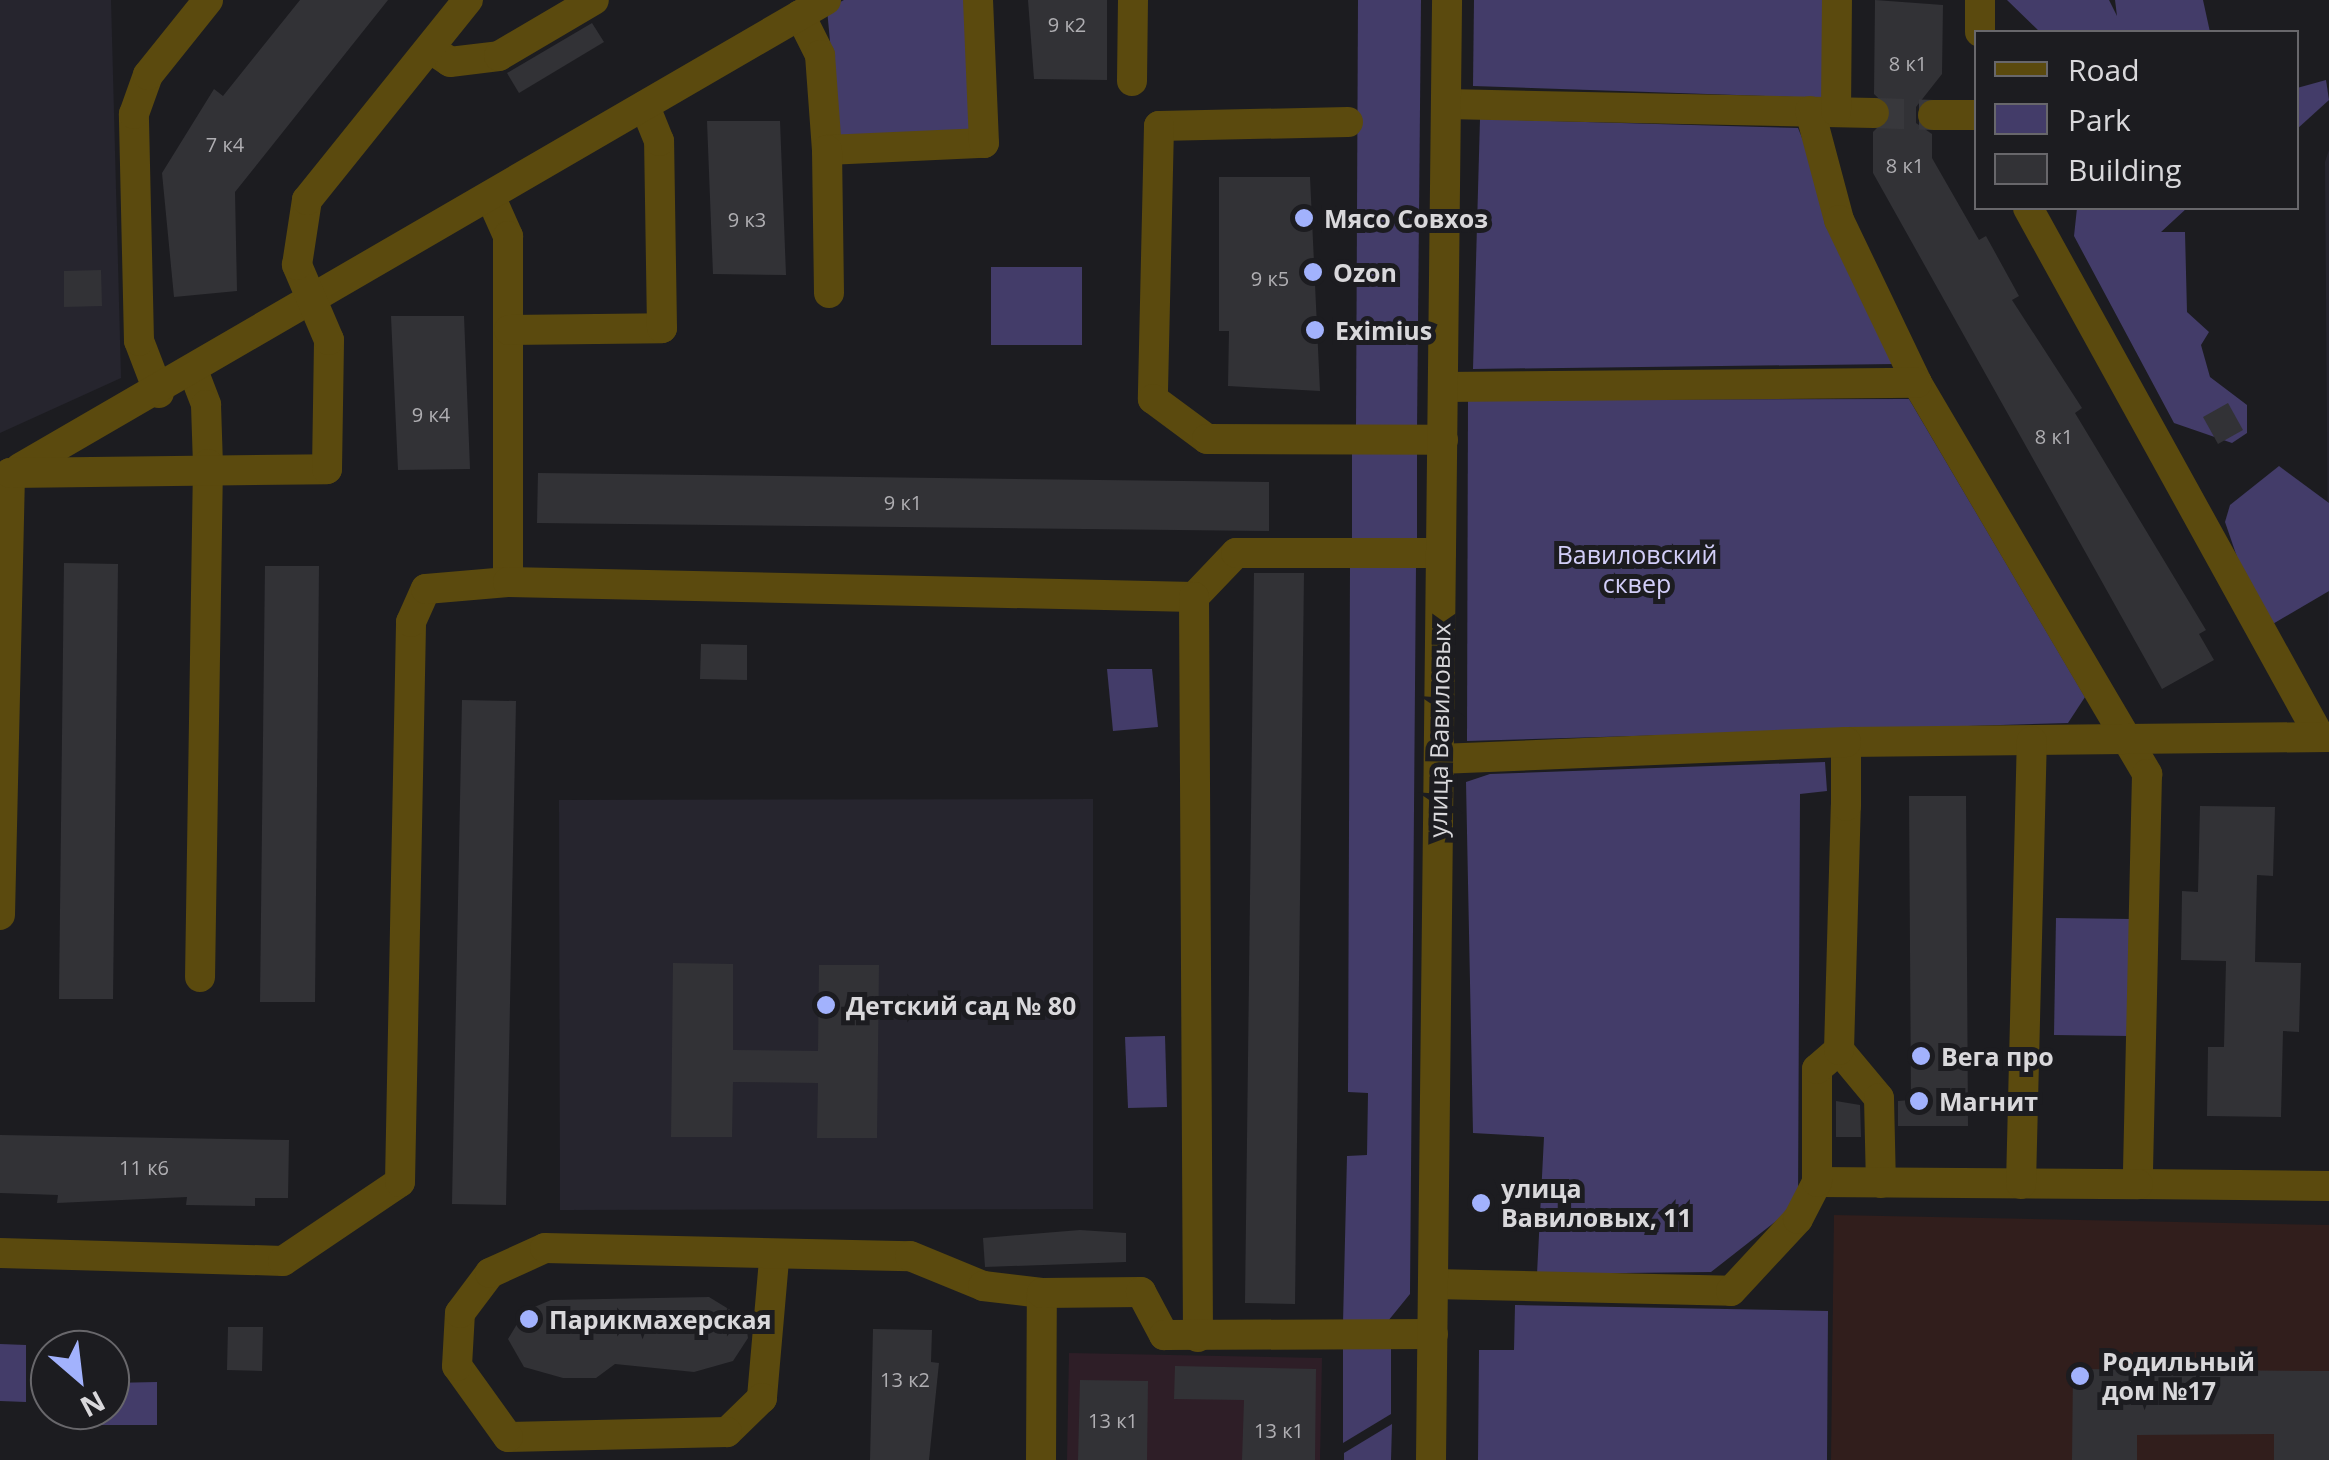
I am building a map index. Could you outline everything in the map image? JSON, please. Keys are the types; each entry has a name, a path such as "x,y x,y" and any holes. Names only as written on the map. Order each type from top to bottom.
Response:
{"street":[{"path":"159,394 139,341 134,114 148,76 208,0"},
{"path":"5,473 208,464 327,469 329,340 297,265 308,200 468,0"},
{"path":"431,48 450,62 498,56 594,0"},
{"path":"827,150 984,143 978,0"},
{"path":"1132,81 1134,0"},
{"name":"улица Вавиловых","path":"1431,1460 1447,0"},
{"path":"1837,0 1823,111 1839,220 1917,383 2147,774 2138,1184"},
{"path":"1980,0 1980,30"},
{"path":"5,473 159,394 813,8 827,150 829,293"},
{"path":"1446,104 1874,114"},
{"path":"510,330 662,328 659,141 646,106"},
{"path":"1932,115 1974,115"},
{"path":"1348,122 1159,126 1153,399 1207,439 1442,440"},
{"path":"491,198 508,236 508,582"},
{"path":"1439,759 1846,742 2324,737 2029,210"},
{"path":"194,373 206,405 208,464 200,977"},
{"path":"1443,387 1917,383"},
{"path":"0,915 5,473"},
{"path":"1198,1336 1194,597 1236,553 1441,553"},
{"path":"0,1253 283,1262 400,1182 411,622 426,589 508,582 1194,597"},
{"path":"2022,1184 2032,741"},
{"path":"1846,742 1838,1050 1879,1098 1881,1182"},
{"path":"1433,1284 1731,1290 1798,1218 1817,1182 1817,1070 1838,1050"},
{"path":"1817,1182 2329,1186"},
{"path":"774,1260 762,1398 726,1432 508,1437 456,1366 460,1313 470,1299 490,1273 545,1248 774,1260 910,1256 983,1286 1042,1293 1142,1292 1164,1335 1432,1334"},
{"path":"1040,1460 1042,1293"}],"shaded area":[{"path":"0,0 111,0 121,378 0,433"},
{"path":"2329,150 2329,694 2325,162"},
{"name":"Детский сад № 80","path":"1093,799 1093,1209 560,1210 559,800"},
{"name":"Родильный дом №17","path":"1834,1215 2329,1225 2329,1460 1831,1460"},
{"path":"1069,1353 1322,1358 1320,1460 1067,1460"}],"green space":[{"path":"844,0 967,0 972,129 839,138 827,9"},
{"path":"1358,0 1421,0 1417,430 1356,429"},
{"path":"1474,0 1826,0 1825,98 1473,86"},
{"path":"2007,0 2109,0 2117,16 2115,0 2203,0 2210,30 2038,30"},
{"path":"2326,80 2329,100 2299,127 2299,87"},
{"path":"1480,119 1798,128 1895,364 1473,369"},
{"path":"2077,210 2185,210 2161,232 2185,232 2187,312 2209,332 2201,345 2210,377 2247,405 2247,433 2232,443 2174,423 2074,236"},
{"path":"991,267 1082,267 1082,345 991,345"},
{"name":"Вавиловский сквер","path":"1909,399 2085,697 2068,723 1467,741 1468,400"},
{"path":"1352,454 1417,454 1417,540 1352,540"},
{"path":"2279,466 2329,503 2329,591 2271,625 2257,615 2225,522 2230,505"},
{"path":"1416,566 1410,1294 1388,1321 1343,1323 1347,1156 1367,1155 1368,1093 1348,1092 1350,567"},
{"path":"1107,669 1152,669 1158,727 1113,731"},
{"path":"1825,762 1827,791 1800,794 1798,1204 1711,1272 1537,1274 1544,1137 1473,1133 1466,782 1490,774"},
{"path":"2056,918 2131,919 2129,1036 2054,1035"},
{"path":"1165,1036 1167,1107 1128,1108 1125,1037"},
{"path":"1515,1305 1828,1311 1827,1460 1478,1460 1479,1350 1514,1350"},
{"path":"0,1344 26,1345 26,1402 0,1401"},
{"path":"1343,1347 1391,1347 1391,1414 1343,1443"},
{"path":"157,1382 157,1425 130,1425 130,1383"},
{"path":"1392,1424 1391,1460 1344,1460 1344,1453"}],"building":[{"path":"300,0 388,0 235,192 237,291 174,297 162,173 214,89 223,96"},
{"path":"1028,0 1107,0 1107,80 1034,79"},
{"path":"1875,0 1943,5 1942,74 1916,107 1916,123 1932,134 1932,158 1979,240 1986,236 2019,296 2012,300 2082,408 2075,413 2206,630 2199,634 2214,660 2162,689 1873,173 1873,132 1893,112 1874,94"},
{"path":"592,23 604,42 519,93 507,73"},
{"path":"707,121 780,121 786,275 713,274"},
{"path":"1219,177 1310,177 1320,391 1228,386 1229,331 1219,331"},
{"path":"101,270 102,306 64,307 64,271"},
{"path":"391,316 464,316 470,469 398,470"},
{"path":"2228,403 2243,430 2218,444 2203,417"},
{"path":"538,473 1269,482 1269,531 537,523"},
{"path":"64,563 118,564 113,999 59,999"},
{"path":"265,566 319,566 315,1002 260,1002"},
{"path":"1254,573 1304,573 1295,1304 1245,1303"},
{"path":"701,644 747,645 747,680 700,679"},
{"path":"462,700 516,701 506,1205 452,1204"},
{"path":"1909,796 1966,796 1968,1126 1898,1126 1898,1101 1911,1100"},
{"path":"2200,806 2275,807 2273,876 2257,875 2255,962 2301,963 2299,1032 2283,1031 2281,1117 2207,1116 2208,1047 2224,1047 2226,961 2181,960 2182,891 2198,892"},
{"path":"673,963 733,964 733,1050 818,1051 819,965 879,965 877,1138 817,1138 818,1083 733,1082 732,1137 671,1137"},
{"path":"1836,1101 1860,1105 1861,1137 1836,1137"},
{"path":"0,1135 289,1140 288,1198 255,1198 255,1206 186,1205 187,1197 57,1203 58,1195 0,1193"},
{"path":"1080,1230 1126,1233 1126,1262 985,1267 983,1238"},
{"path":"709,1297 745,1319 748,1338 733,1361 694,1372 615,1364 596,1378 563,1378 524,1367 508,1339 525,1311 551,1300"},
{"path":"228,1327 263,1327 262,1371 227,1370"},
{"path":"873,1329 932,1330 931,1362 939,1363 929,1460 870,1460"},
{"path":"1175,1366 1316,1369 1315,1460 1242,1460 1244,1400 1174,1399"},
{"path":"2073,1369 2329,1371 2329,1460 2274,1460 2274,1434 2137,1435 2137,1460 2072,1460"},
{"path":"1080,1380 1148,1381 1147,1460 1078,1460"}],"tunnel":[{"path":"1874,113 1933,115"}],"place":[{"name":"Мясо Совхоз","path":"1304,218"},
{"name":"Ozon","path":"1313,272"},
{"name":"Eximius","path":"1315,330"},
{"name":"Детский сад № 80","path":"826,1005"},
{"name":"Вега про","path":"1921,1056"},
{"name":"Магнит","path":"1919,1101"},
{"name":"улица Вавиловых, 11","path":"1481,1203"},
{"name":"Парикмахерская","path":"529,1319"},
{"name":"Родильный дом №17","path":"2080,1376"}]}
